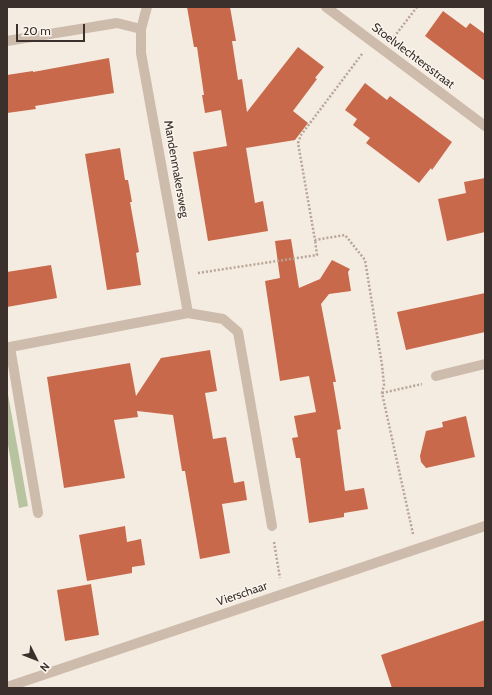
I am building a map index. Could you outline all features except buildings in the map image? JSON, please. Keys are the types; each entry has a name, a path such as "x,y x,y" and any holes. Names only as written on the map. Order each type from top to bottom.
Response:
{"street":[{"name":"Mandenmakersweg","path":"147,7 141,29 142,53 188,313"},
{"name":"Stoelvlechtersstraat","path":"326,7 485,126"},
{"path":"7,41 117,23 141,29"},
{"path":"38,512 8,347 188,313 223,319 238,332 272,526"},
{"path":"436,376 485,364"},
{"name":"Vierschaar","path":"7,687 485,526"}],"path":[{"path":"384,50 417,7"},
{"path":"182,276 317,255 298,143 301,135 372,41"},
{"path":"315,240 345,235 365,260 384,385 382,393 416,549"},
{"path":"382,393 420,385 436,376"},
{"path":"272,526 282,594"}],"green space":[{"path":"7,389 28,506 19,508 7,439"}]}
